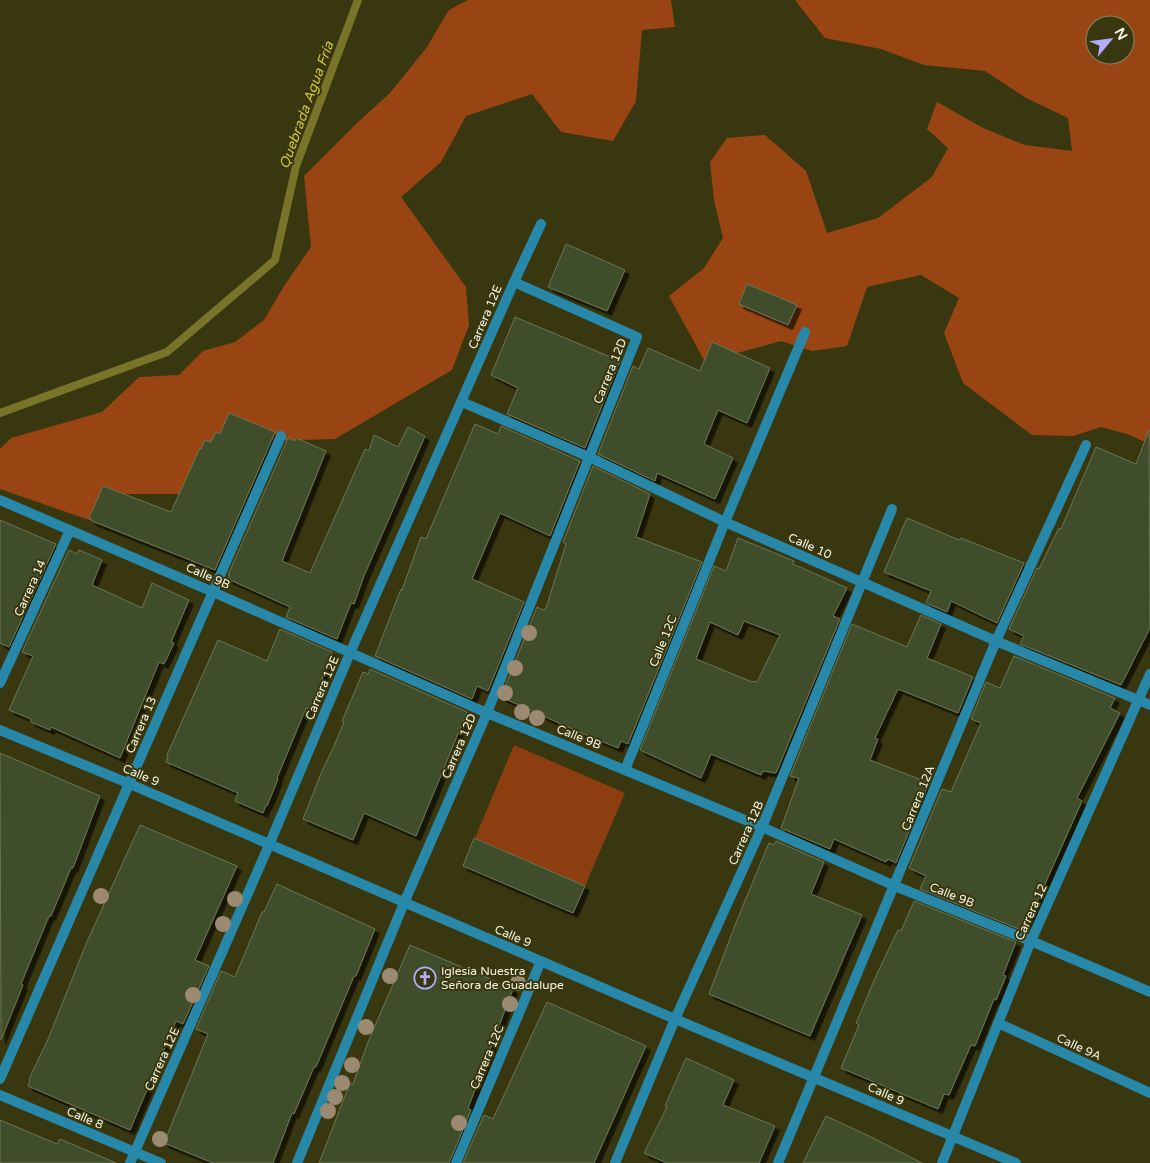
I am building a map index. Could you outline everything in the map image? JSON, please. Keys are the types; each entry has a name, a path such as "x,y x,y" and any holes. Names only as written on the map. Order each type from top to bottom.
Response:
{"street":[{"name":"Carrera 12E","path":"130,1163 269,845 350,652 541,224"},
{"name":"Carrera 12D","path":"297,1163 404,903 487,713 637,337 514,282"},
{"name":"Calle 12C","path":"625,770 725,522 806,332"},
{"name":"Calle 10","path":"462,402 589,457 725,522 996,641 1150,705"},
{"name":"Carrera 13","path":"0,1079 281,436"},
{"name":"Carrera 12A","path":"778,1163 996,641 1086,445"},
{"name":"Calle 9B","path":"0,500 487,713 762,827 895,886 1031,940 1150,992"},
{"name":"Carrera 12B","path":"615,1163 675,1020 762,827 892,509"},
{"name":"Carrera 14","path":"0,684 70,530"},
{"name":"Carrera 12","path":"942,1163 1031,940 1150,674"},
{"name":"Calle 9","path":"0,730 130,784 675,1020 815,1077 1016,1163"},
{"name":"Carrera 12C","path":"456,1163 541,961"},
{"name":"Calle 9A","path":"998,1023 1150,1093"},
{"name":"Calle 8","path":"0,1095 161,1163"}],"shaded area":[{"path":"468,0 671,0 675,27 642,30 636,101 613,141 561,132 532,94 466,116 441,162 401,197 466,287 469,325 452,370 335,439 261,441 188,494 120,494 95,522 0,489 0,449 11,438 102,412 139,377 179,375 203,351 235,342 264,320 284,286 311,247 304,176 390,93 427,47 449,10"},
{"path":"795,0 1150,0 1150,444 1127,434 1101,427 1073,436 1032,435 963,383 944,333 959,298 921,275 867,287 847,346 812,351 781,341 730,355 710,371 669,296 704,268 723,238 714,200 710,162 727,138 765,135 806,171 827,233 878,218 932,177 948,148 927,129 937,102 983,128 1025,145 1072,151 1068,118 1026,98 985,71 924,65 881,49 825,38"},
{"path":"514,745 625,793 585,886 475,838"}],"building":[{"path":"566,244 625,270 607,311 548,287"},
{"path":"747,284 797,305 788,325 739,304"},
{"path":"515,317 620,361 585,448 507,414 518,388 491,375"},
{"path":"712,342 770,368 747,423 718,410 704,444 733,458 715,499 657,473 655,481 598,454 633,366 639,369 648,348 700,371"},
{"path":"229,413 275,432 215,570 92,521 89,518 103,486 171,512 200,448 205,440 211,442 216,432 220,434"},
{"path":"475,424 498,434 501,426 580,461 550,536 500,513 472,579 524,602 488,691 477,686 472,699 375,656 421,537 426,539"},
{"path":"408,427 425,436 364,576 354,604 351,603 337,639 286,617 290,607 228,579 230,575 228,575 288,438 295,441 296,438 326,451 282,561 310,573 365,449 369,451 374,435 398,447"},
{"path":"1149,430 1150,628 1121,685 1020,644 1024,636 1009,629 1037,568 1039,569 1059,528 1061,529 1096,447 1136,464"},
{"path":"593,466 650,494 636,537 702,562 628,744 621,741 618,748 501,697 537,607 543,610 546,608 566,544 563,542"},
{"path":"907,518 959,540 961,538 1024,563 997,623 951,601 947,612 926,603 931,591 884,572"},
{"path":"0,520 56,544 9,647 0,643"},
{"path":"738,538 794,561 793,564 847,588 833,616 840,619 776,773 763,771 761,775 711,754 701,778 640,750 714,566 726,571","holes":["744,621 780,635 757,682 752,682 696,659 710,622 738,635"]},
{"path":"69,550 77,554 79,550 102,560 92,585 142,608 152,583 189,600 171,642 174,643 164,664 159,662 120,758 51,727 50,730 31,722 31,719 9,710 33,656 22,652"},
{"path":"921,615 941,624 927,658 973,677 958,713 898,689 875,738 878,739 870,760 929,783 896,863 888,859 886,862 834,839 830,849 781,828 799,778 790,776 852,624 907,647"},
{"path":"280,629 332,652 311,710 306,708 263,813 235,801 238,793 166,762 167,755 218,640 267,661"},
{"path":"1014,656 1115,698 1110,708 1120,713 1077,798 1082,801 1028,922 1025,921 1021,930 920,889 926,876 909,868 942,789 951,792 981,723 971,719 986,682 1000,688"},
{"path":"370,669 467,712 416,836 364,813 353,840 303,819 363,672 368,674"},
{"path":"0,753 100,796 73,868 71,868 51,916 49,916 21,984 23,985 1,1040"},
{"path":"140,825 237,866 195,960 209,966 183,1024 176,1021 130,1130 28,1086 29,1079 49,1037 86,944"},
{"path":"474,838 585,886 573,913 463,866"},
{"path":"776,841 824,862 811,894 862,915 810,1036 709,994 769,843 774,845"},
{"path":"277,884 375,929 316,1067 314,1067 294,1114 292,1113 273,1163 213,1163 164,1143 208,1034 196,1029 221,971 235,977 262,912 264,912"},
{"path":"914,901 1016,942 1003,975 1006,976 996,1000 994,999 975,1046 971,1045 949,1095 944,1094 938,1109 841,1068 859,1025 856,1023 876,976 898,930 901,931"},
{"path":"410,945 513,989 468,1108 471,1110 449,1163 319,1163 350,1083 353,1084 368,1042"},
{"path":"547,1002 646,1046 594,1163 463,1163 484,1115 493,1119"},
{"path":"686,1058 734,1080 723,1105 775,1126 759,1163 667,1163 644,1153 667,1107 665,1106"},
{"path":"826,1116 869,1136 922,1163 803,1163"},
{"path":"0,1120 57,1144 60,1139 116,1163 0,1163"}],"waterway":[{"name":"Quebrada Agua Fría","path":"0,413 167,352 275,260 296,166 358,0"}],"place":[{"name":"Iglesia Nuestra Señora de Guadalupe","path":"425,978"}]}
